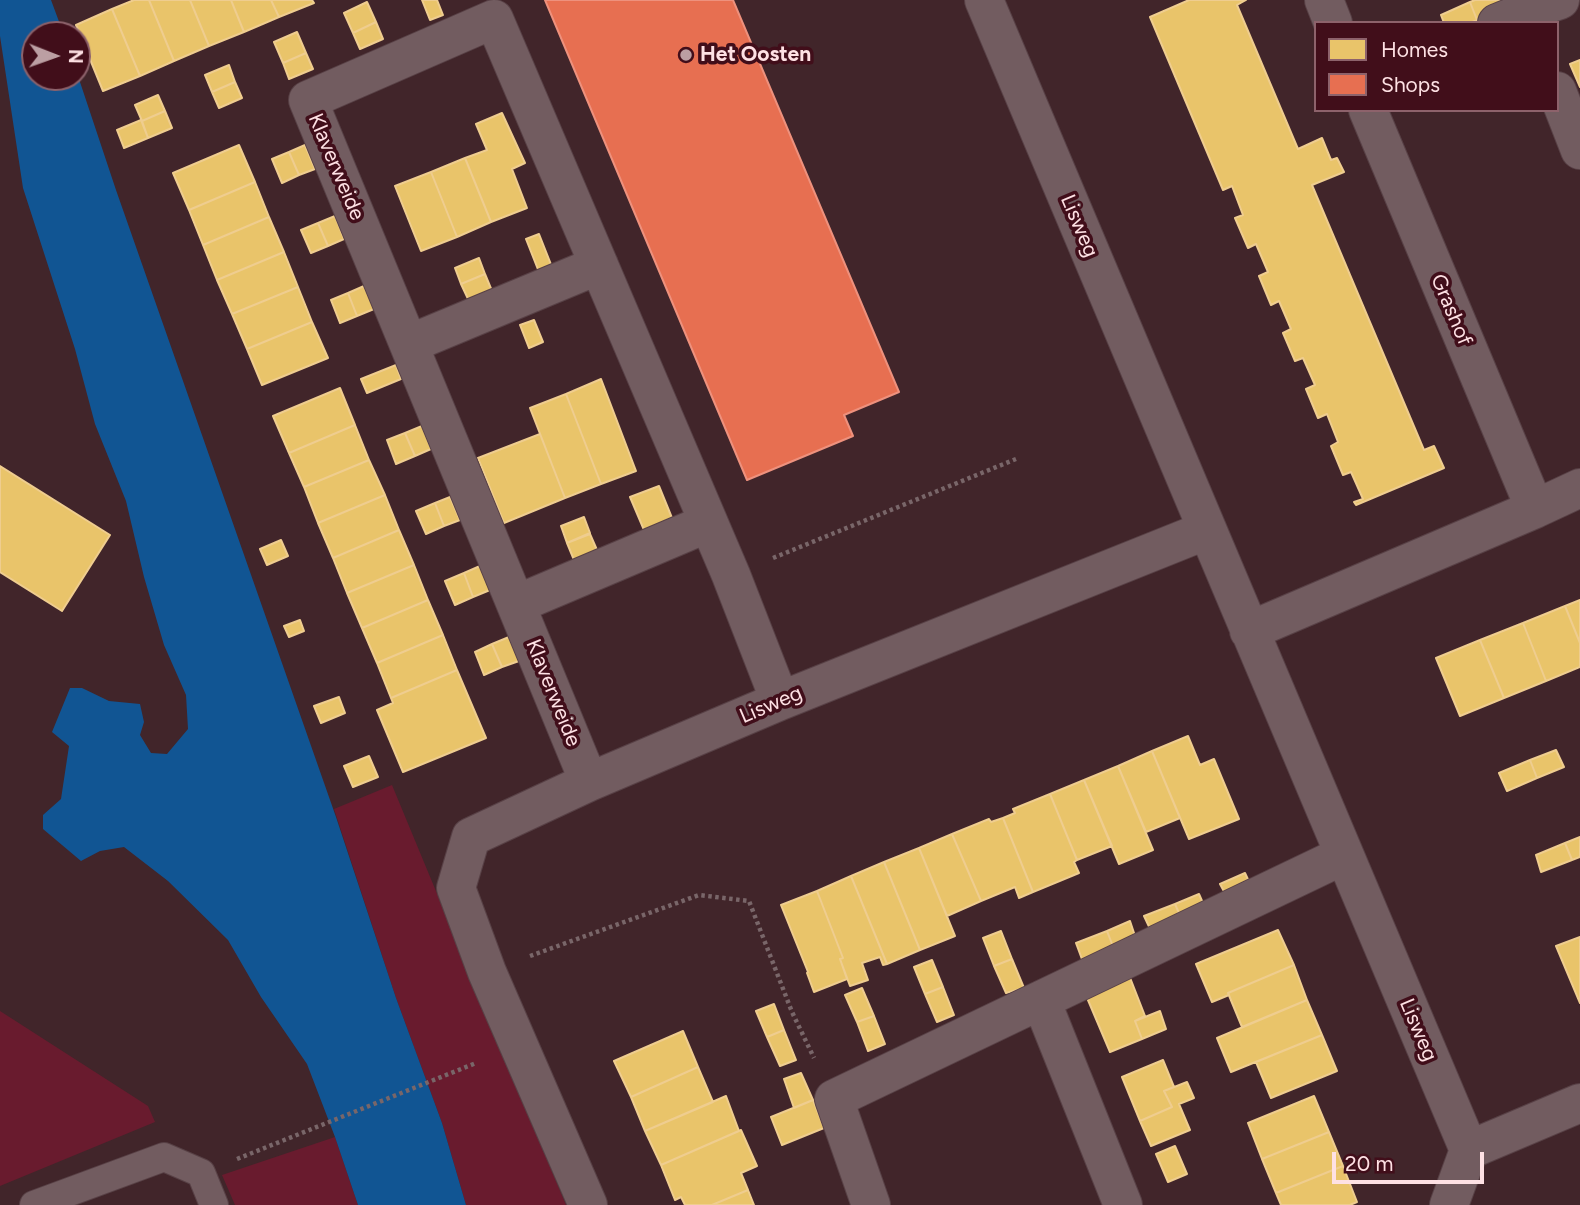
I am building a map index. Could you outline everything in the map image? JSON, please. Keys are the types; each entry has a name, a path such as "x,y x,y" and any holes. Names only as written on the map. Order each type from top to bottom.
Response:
{"street":[{"name":"Lisweg","path":"984,0 1469,1150"},
{"path":"1324,0 1332,21"},
{"name":"Klaverweide","path":"589,782 308,100 490,9 731,575 780,701"},
{"path":"1559,96 1580,150"},
{"name":"Grashof","path":"1369,112 1535,509"},
{"path":"410,344 599,265"},
{"path":"1250,631 1580,488"},
{"path":"517,604 708,523"},
{"name":"Lisweg","path":"588,1205 487,972 456,888 471,837 589,782 780,701 1207,530"},
{"path":"871,1205 834,1099 1344,855"},
{"path":"1041,1000 1123,1205"},
{"path":"1449,1205 1469,1150 1580,1103"}],"lane":[{"path":"34,1205 164,1157 201,1173 214,1205"}],"path":[{"path":"731,575 1016,459"},
{"path":"487,972 698,895 749,901 792,1012 834,1099"},
{"path":"201,1173 439,1079"}],"shaded area":[{"path":"392,785 566,1205 466,1205 442,1123 396,998 334,809"},
{"path":"0,1011 148,1106 155,1122 0,1186"},
{"path":"335,1137 358,1205 235,1205 222,1175"}],"water":[{"path":"0,0 51,0 59,21 21,21 21,91 83,91 336,817 396,998 442,1123 466,1205 358,1205 307,1064 261,997 228,940 168,881 124,847 100,851 81,861 43,829 43,815 61,799 69,746 52,732 70,688 82,688 109,701 140,704 144,722 140,735 151,753 167,754 188,729 186,695 164,645 126,501 95,424 75,349 23,188 0,36"}],"building: Homes":[{"path":"134,0 149,0 174,61 140,76 112,9"},
{"path":"149,0 190,0 209,46 174,61"},
{"path":"190,0 231,0 244,32 209,46"},
{"path":"231,0 271,0 279,17 244,32"},
{"path":"271,0 312,0 314,3 279,17"},
{"path":"422,0 437,0 443,15 430,20"},
{"path":"1189,0 1246,0 1237,5 1298,149 1322,138 1331,160 1337,158 1344,172 1312,185 1424,450 1434,446 1444,468 1356,505 1354,502 1363,499 1351,472 1343,475 1331,446 1338,442 1327,414 1318,418 1306,389 1315,385 1303,358 1295,361 1283,333 1291,329 1279,301 1271,305 1259,276 1268,272 1256,244 1248,248 1235,218 1243,215 1232,186 1223,190 1150,17"},
{"path":"1500,0 1504,9 1477,20 1470,2"},
{"path":"367,2 376,22 353,33 344,13"},
{"path":"1470,2 1477,20 1443,21 1441,15"},
{"path":"112,9 140,76 103,91 91,62 91,21 85,21"},
{"path":"376,22 383,39 360,49 353,33"},
{"path":"297,32 306,53 283,63 274,42"},
{"path":"306,53 313,69 289,79 283,63"},
{"path":"1580,60 1580,87 1570,64"},
{"path":"229,65 235,82 212,92 205,75"},
{"path":"235,82 242,98 219,108 212,92"},
{"path":"158,95 165,111 142,121 135,105"},
{"path":"165,111 172,128 148,138 142,121"},
{"path":"502,113 525,163 512,169 527,208 491,222 465,158 487,150 476,124"},
{"path":"141,120 148,138 124,148 117,130"},
{"path":"239,145 255,182 189,210 173,173"},
{"path":"305,145 315,169 299,175 289,152"},
{"path":"289,152 299,175 282,183 272,159"},
{"path":"465,158 491,222 457,237 431,172"},
{"path":"431,172 457,237 421,251 395,186"},
{"path":"255,182 269,217 203,245 189,210"},
{"path":"335,216 344,239 328,246 318,223"},
{"path":"269,217 284,252 217,280 203,245"},
{"path":"318,223 328,246 311,253 301,230"},
{"path":"539,234 552,267 539,272 526,239"},
{"path":"284,252 298,287 232,314 217,280"},
{"path":"479,258 485,274 461,284 455,268"},
{"path":"485,274 492,291 469,301 461,284"},
{"path":"364,286 374,309 357,316 348,293"},
{"path":"298,287 312,322 247,349 232,314"},
{"path":"348,293 357,316 340,323 331,300"},
{"path":"534,320 543,342 529,348 520,325"},
{"path":"312,322 328,358 262,385 247,349"},
{"path":"396,365 401,379 367,393 361,379"},
{"path":"601,379 636,471 601,484 566,394"},
{"path":"340,388 355,425 289,453 273,416"},
{"path":"566,394 601,484 565,498 530,408"},
{"path":"355,425 369,460 304,487 289,453"},
{"path":"422,426 431,449 415,456 405,433"},
{"path":"405,433 415,456 396,464 387,440"},
{"path":"540,434 565,498 504,523 478,458"},
{"path":"369,460 385,495 318,523 304,487"},
{"path":"0,466 110,535 62,611 0,572"},
{"path":"659,486 672,518 644,530 630,497"},
{"path":"385,495 399,530 333,558 318,523"},
{"path":"450,497 460,520 444,526 435,503"},
{"path":"435,503 444,526 426,534 416,511"},
{"path":"584,517 590,533 567,543 561,526"},
{"path":"399,530 414,565 347,593 333,558"},
{"path":"590,534 597,550 574,560 567,543"},
{"path":"281,540 288,556 267,565 260,549"},
{"path":"414,565 428,600 362,628 347,593"},
{"path":"480,566 490,590 473,597 464,573"},
{"path":"464,573 473,597 455,605 445,581"},
{"path":"428,600 443,635 377,663 362,628"},
{"path":"1580,600 1580,643 1565,606"},
{"path":"1565,606 1580,643 1580,667 1546,681 1523,623"},
{"path":"300,620 304,631 289,637 284,626"},
{"path":"1523,623 1546,681 1504,698 1480,640"},
{"path":"443,635 457,670 391,698 377,663"},
{"path":"509,637 519,661 502,667 492,644"},
{"path":"1480,640 1504,698 1460,716 1436,658"},
{"path":"492,644 502,667 484,675 475,652"},
{"path":"457,670 486,738 403,772 377,710 393,703 391,698"},
{"path":"339,697 345,713 321,723 314,706"},
{"path":"1188,736 1200,765 1214,759 1239,819 1189,839 1152,751"},
{"path":"1556,750 1564,767 1537,778 1530,760"},
{"path":"1152,751 1180,818 1146,832 1118,766"},
{"path":"369,756 378,777 353,787 344,766"},
{"path":"1530,760 1537,778 1507,791 1499,773"},
{"path":"1118,766 1153,850 1119,864 1084,780"},
{"path":"1084,780 1112,846 1077,860 1050,794"},
{"path":"1050,794 1077,860 1074,862 1079,873 1033,892 1003,818 1015,813 1013,809"},
{"path":"1003,818 1033,892 1019,898 1015,887 981,901 952,834 989,819 991,822"},
{"path":"952,834 981,901 947,916 919,848"},
{"path":"1580,837 1580,857 1572,860 1565,843"},
{"path":"1565,843 1572,860 1541,872 1536,855"},
{"path":"919,848 955,936 920,950 884,862"},
{"path":"884,862 920,950 887,964 851,876"},
{"path":"1245,873 1252,888 1228,899 1220,884"},
{"path":"851,876 887,964 883,965 880,957 862,963 868,980 850,986 840,959 843,958 817,891"},
{"path":"817,891 843,958 840,959 847,979 814,992 781,905"},
{"path":"1199,894 1206,910 1182,920 1175,904"},
{"path":"1175,904 1182,920 1152,933 1144,916"},
{"path":"1130,921 1136,939 1114,949 1107,931"},
{"path":"1278,930 1294,965 1212,1002 1196,964"},
{"path":"1001,931 1012,959 994,966 983,938"},
{"path":"1107,931 1114,949 1083,962 1076,943"},
{"path":"1580,937 1580,1003 1556,946"},
{"path":"1012,959 1024,988 1006,993 994,966"},
{"path":"932,960 943,987 925,994 914,967"},
{"path":"1294,965 1307,1000 1242,1027 1228,993"},
{"path":"1129,975 1145,1016 1135,1021 1142,1039 1110,1052 1085,993"},
{"path":"943,987 954,1015 937,1022 925,994"},
{"path":"862,988 874,1016 857,1022 845,995"},
{"path":"1307,1000 1322,1035 1231,1072 1217,1038"},
{"path":"774,1004 784,1030 767,1037 756,1011"},
{"path":"1160,1011 1166,1029 1142,1039 1135,1021"},
{"path":"874,1016 885,1044 868,1051 857,1022"},
{"path":"784,1030 796,1060 780,1066 767,1037"},
{"path":"683,1031 698,1067 631,1097 614,1061"},
{"path":"1322,1035 1337,1071 1271,1098 1256,1062"},
{"path":"1163,1060 1174,1087 1164,1091 1172,1107 1140,1121 1122,1077"},
{"path":"698,1067 713,1102 645,1131 631,1097"},
{"path":"801,1073 813,1100 794,1108 784,1079"},
{"path":"1187,1082 1194,1098 1179,1104 1190,1130 1151,1146 1140,1121 1172,1107 1164,1091"},
{"path":"726,1096 739,1131 661,1165 645,1131"},
{"path":"1314,1096 1329,1132 1262,1159 1248,1123"},
{"path":"813,1100 824,1128 782,1145 771,1117"},
{"path":"741,1130 757,1166 741,1173 748,1190 712,1205 685,1205 681,1197 675,1200 661,1165"},
{"path":"1329,1132 1343,1166 1276,1193 1262,1159"},
{"path":"1175,1146 1187,1174 1168,1182 1156,1154"},
{"path":"1343,1166 1357,1202 1350,1205 1281,1205 1276,1193"},
{"path":"748,1190 754,1205 712,1205"}],"building: Shops":[{"path":"545,0 733,0 899,392 844,415 853,436 747,480"}],"place":[{"name":"Het Oosten","path":"686,55"}]}
